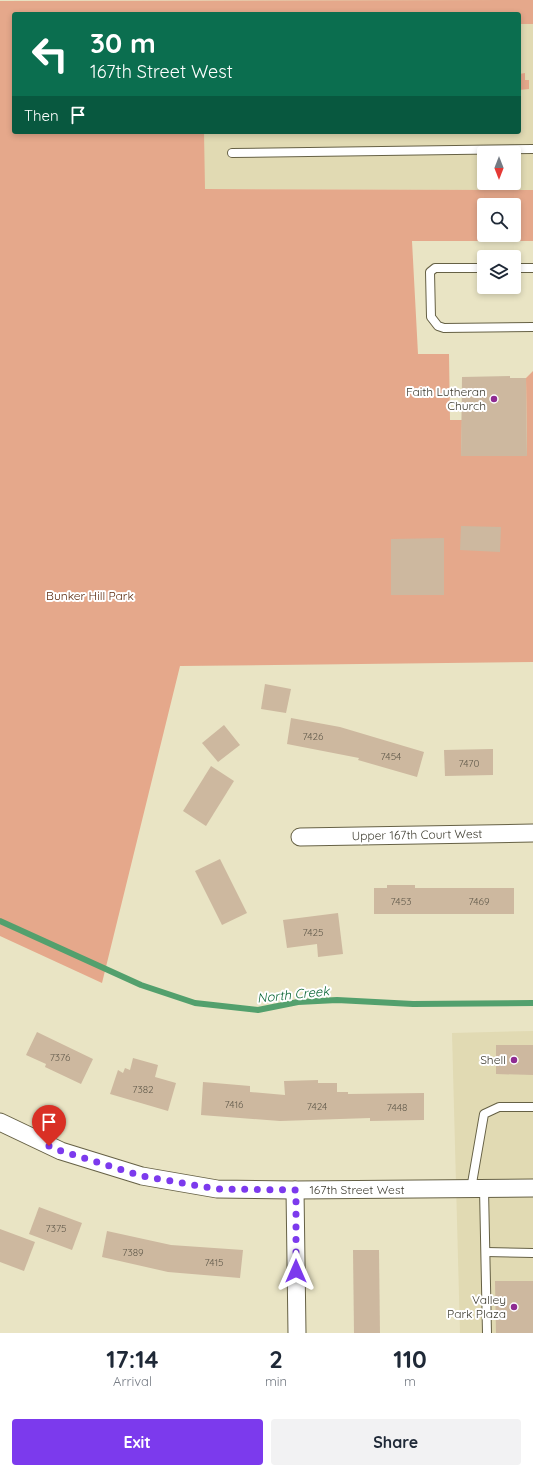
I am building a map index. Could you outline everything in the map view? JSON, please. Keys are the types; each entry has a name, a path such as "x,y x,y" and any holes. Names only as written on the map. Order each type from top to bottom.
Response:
{"street":[{"name":"Upper 167th Court West","path":"300,837 533,833"},
{"name":"167th Street West","path":"0,1122 61,1151 142,1176 217,1189 296,1190 533,1188"},
{"path":"296,1190 297,1333"}],"lane":[{"path":"232,153 533,149"},
{"path":"477,268 434,268 430,272 431,317 433,322 444,328 533,327"},
{"path":"521,268 533,268"},
{"path":"487,1333 486,1252 478,1189 484,1114 499,1107 533,1107"},
{"path":"486,1252 533,1253"}],"shaded area":[{"path":"533,0 533,190 521,190 521,146 477,146 477,190 205,189 175,134 521,134 521,12 172,12 172,1"},
{"path":"533,1031 533,1333 460,1333 452,1033"}],"green space":[{"name":"Bunker Hill Park","path":"533,0 533,24 521,24 521,12 12,12 12,134 204,134 205,189 533,190 533,241 521,241 521,198 477,198 477,241 412,241 418,354 449,354 450,420 462,420 461,456 527,456 526,378 533,371 533,662 180,666 102,983 0,936 0,1"},
{"path":"525,73 525,80 529,80 529,89 521,90 521,74"}],"building":[{"name":"Faith Lutheran Church","path":"510,376 510,378 526,378 527,456 461,456 462,377"},
{"path":"461,526 501,527 500,552 460,550"},
{"path":"444,538 444,595 391,595 391,539"},
{"path":"265,684 291,689 286,713 261,709"},
{"path":"291,718 340,727 424,752 417,777 358,760 359,758 287,744"},
{"path":"224,725 240,745 218,762 202,743"},
{"path":"493,749 493,775 445,776 444,750"},
{"path":"211,766 234,781 206,826 183,811"},
{"path":"220,859 247,913 222,925 195,871"},
{"path":"387,885 415,885 415,888 514,888 514,914 374,914 374,888 387,888"},
{"path":"338,913 343,954 318,957 317,944 287,948 283,920"},
{"path":"37,1032 93,1059 81,1084 45,1067 46,1064 26,1055"},
{"name":"Shell","path":"496,1045 533,1045 533,1075 496,1074"},
{"path":"133,1058 158,1065 155,1077 176,1083 168,1111 110,1094 118,1070 123,1073 125,1068 130,1070"},
{"path":"318,1080 318,1083 337,1083 337,1092 348,1092 348,1094 424,1093 424,1120 370,1121 370,1118 280,1121 201,1115 203,1082 250,1086 250,1092 285,1095 284,1081"},
{"path":"39,1207 82,1223 72,1250 29,1234"},
{"path":"0,1229 35,1242 24,1271 0,1262"},
{"path":"107,1231 171,1245 243,1250 240,1278 168,1272 102,1257"},
{"path":"353,1250 379,1250 380,1333 354,1333"},
{"name":"Valley Park Plaza","path":"495,1281 533,1281 533,1333 496,1333"}],"waterway":[{"name":"North Creek","path":"0,921 141,985 195,1003 258,1010 298,1002 337,1000 413,1004 533,1003"}],"place":[{"name":"Faith Lutheran Church","path":"494,399"},
{"name":"Shell","path":"514,1060"},
{"name":"Valley Park Plaza","path":"514,1307"}],"route":[{"path":"49,1146 142,1176 217,1189 296,1190 296,1271"}]}
